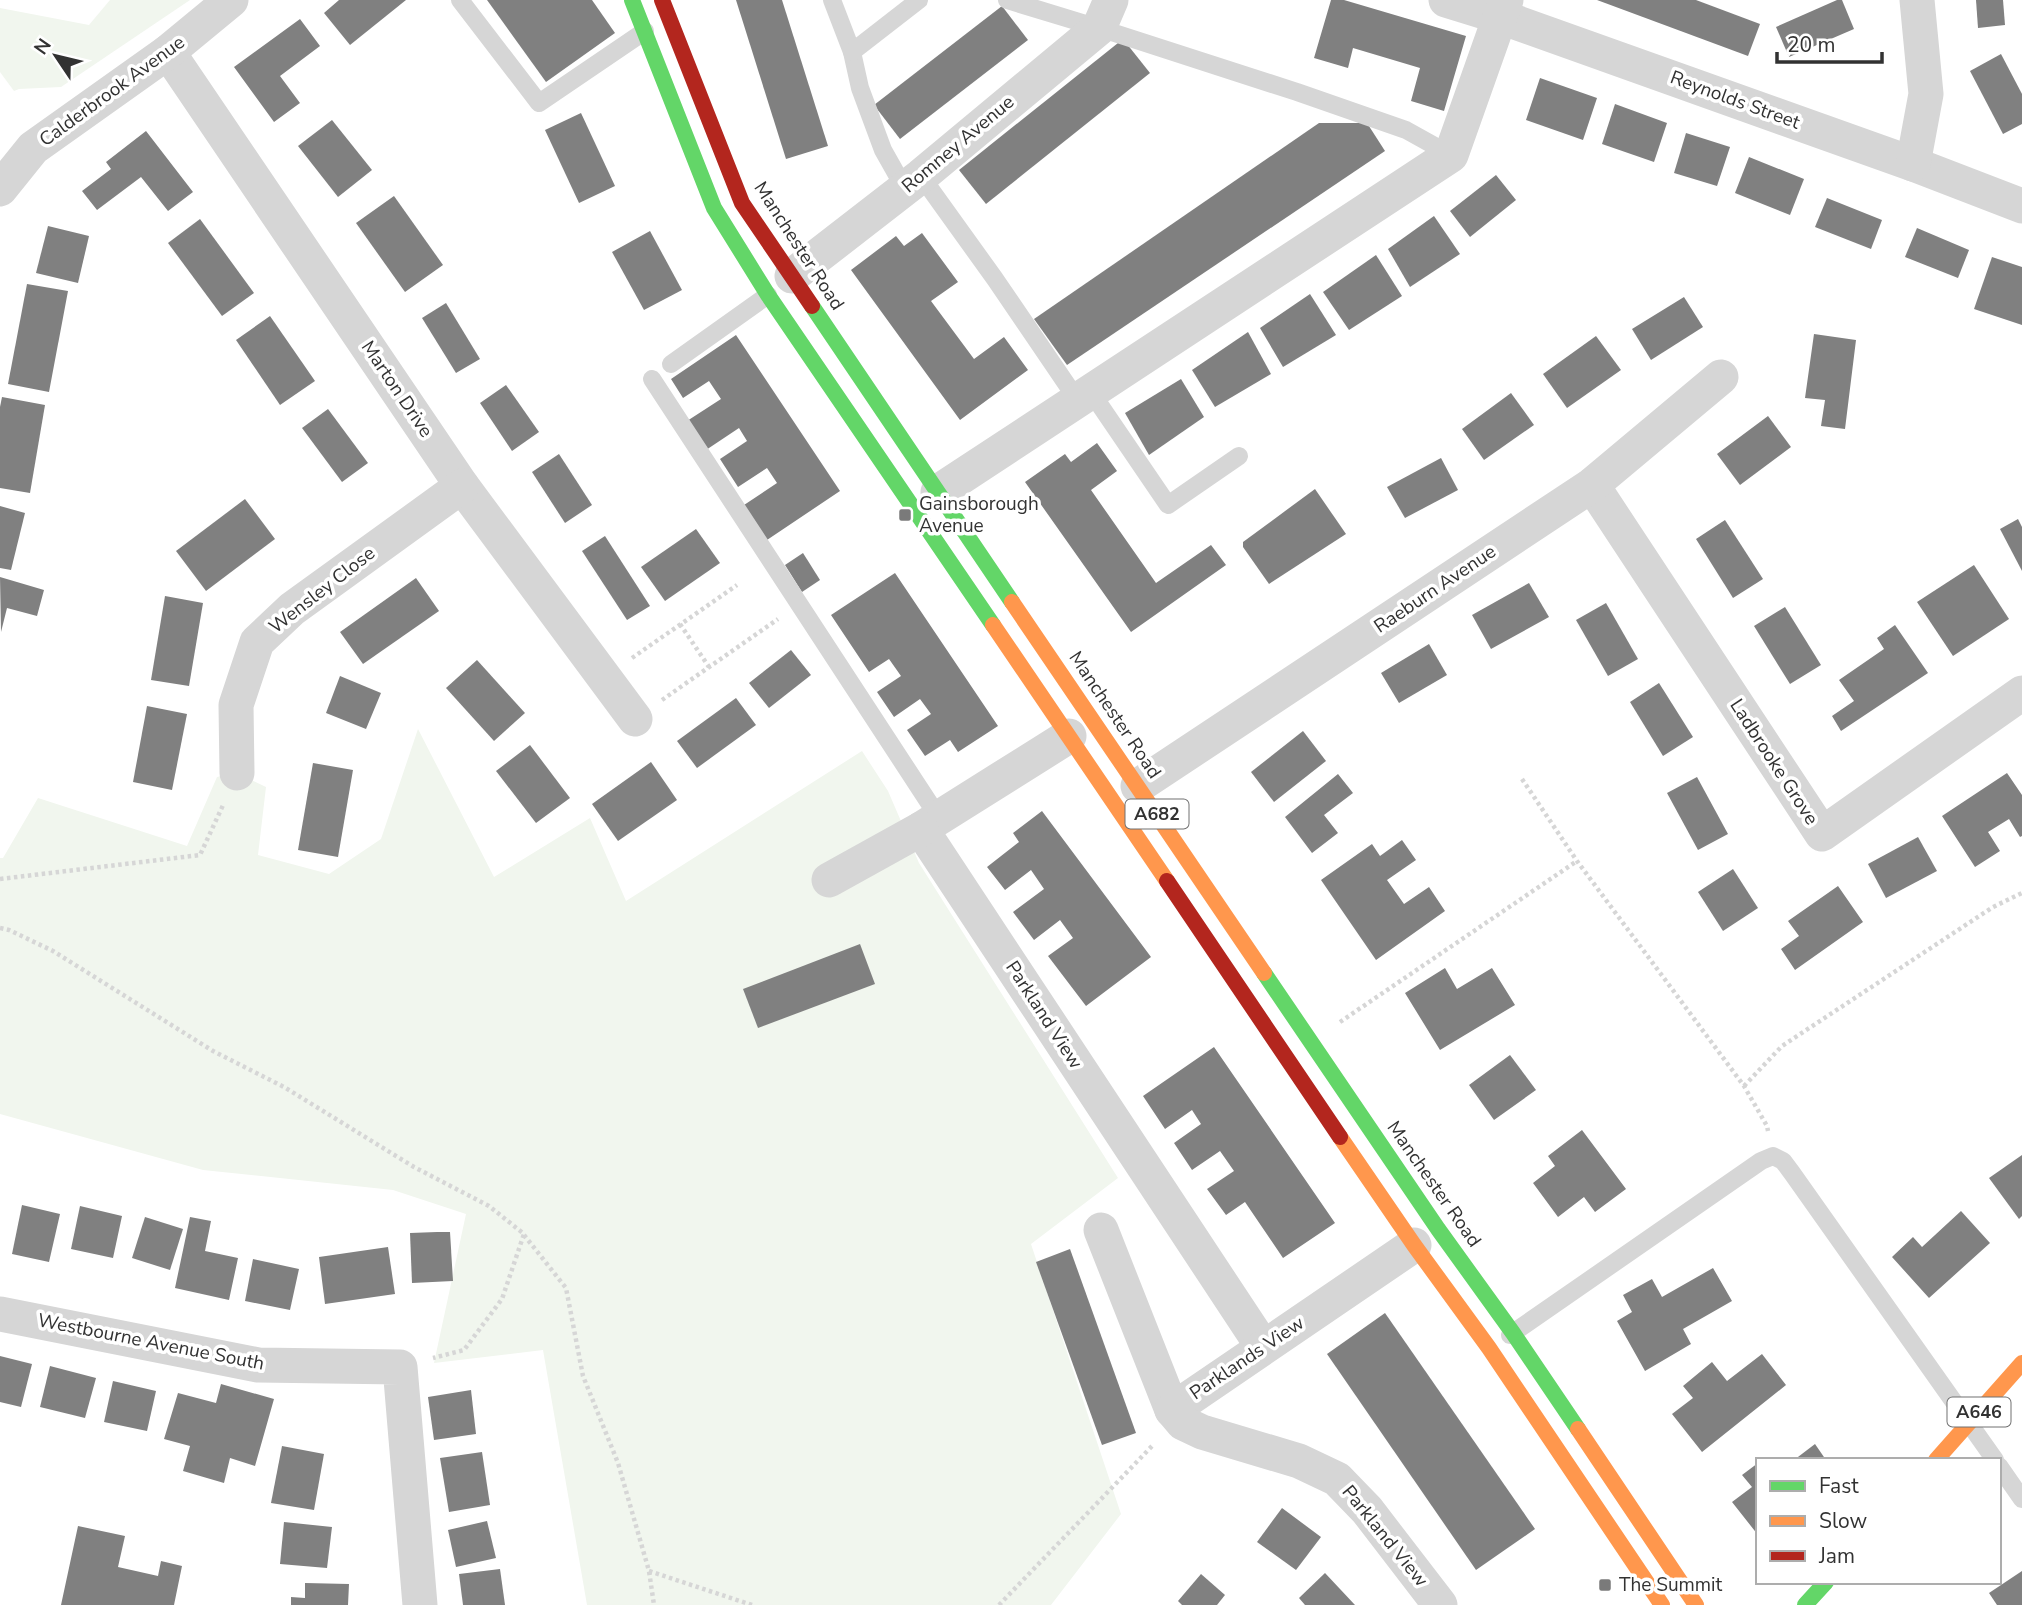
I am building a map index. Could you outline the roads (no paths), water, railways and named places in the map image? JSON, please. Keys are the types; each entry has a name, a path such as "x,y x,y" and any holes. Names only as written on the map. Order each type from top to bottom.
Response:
{"main road":[{"name":"Manchester Road","path":"632,0 715,208 780,286 1081,728 1126,795 1229,972 1426,1237 1513,1333 1696,1605"},
{"name":"Manchester Road","path":"662,0 742,203 780,286 1126,795 1254,957 1311,1042 1489,1348 1662,1605"},
{"path":"1229,972 1254,957"},
{"name":"A646","path":"1938,1458 2022,1363"},
{"path":"1805,1605 1824,1584"}],"street":[{"name":"Calderbrook Avenue","path":"0,188 33,148 168,51 231,0"},
{"name":"Reynolds Street","path":"1446,0 1503,8 2022,206"},
{"path":"1913,164 1926,94 1917,0"},
{"path":"926,501 1451,155 1503,8"},
{"name":"Romney Avenue","path":"780,286 913,182 1105,14"},
{"name":"Marton Drive","path":"168,51 462,485 635,719"},
{"name":"Raeburn Avenue","path":"1126,795 1592,485 1721,377"},
{"name":"Wensley Close","path":"237,773 236,705 257,642 292,609 462,485"},
{"name":"Ladbrooke Grove","path":"1592,485 1822,834 2022,693"},
{"path":"829,880 930,823 1081,728"},
{"name":"Parkland View","path":"930,823 1263,1347"},
{"name":"Parklands View","path":"1101,1230 1175,1414 1263,1347 1426,1237"},
{"name":"Westbourne Avenue South","path":"0,1314 258,1365 400,1367 420,1605"},
{"name":"Parkland View","path":"1175,1414 1183,1423 1202,1432 1299,1461 1337,1479 1367,1510 1440,1605"}],"lane":[{"path":"460,0 539,103 645,31"},
{"path":"832,0 852,52 860,88 883,150 995,279 1168,505 1239,456"},
{"path":"852,52 919,0"},
{"path":"1007,0 1105,14 1297,92 1406,130 1451,155"},
{"path":"670,364 780,286"},
{"path":"652,379 799,604 930,823"},
{"path":"1489,1348 1761,1161 1773,1156 1783,1161 1792,1173 1994,1458"},
{"path":"2001,1469 2022,1499"}],"place":[{"name":"Gainsborough Avenue","path":"905,515"},
{"name":"The Summit","path":"1605,1585"}]}
